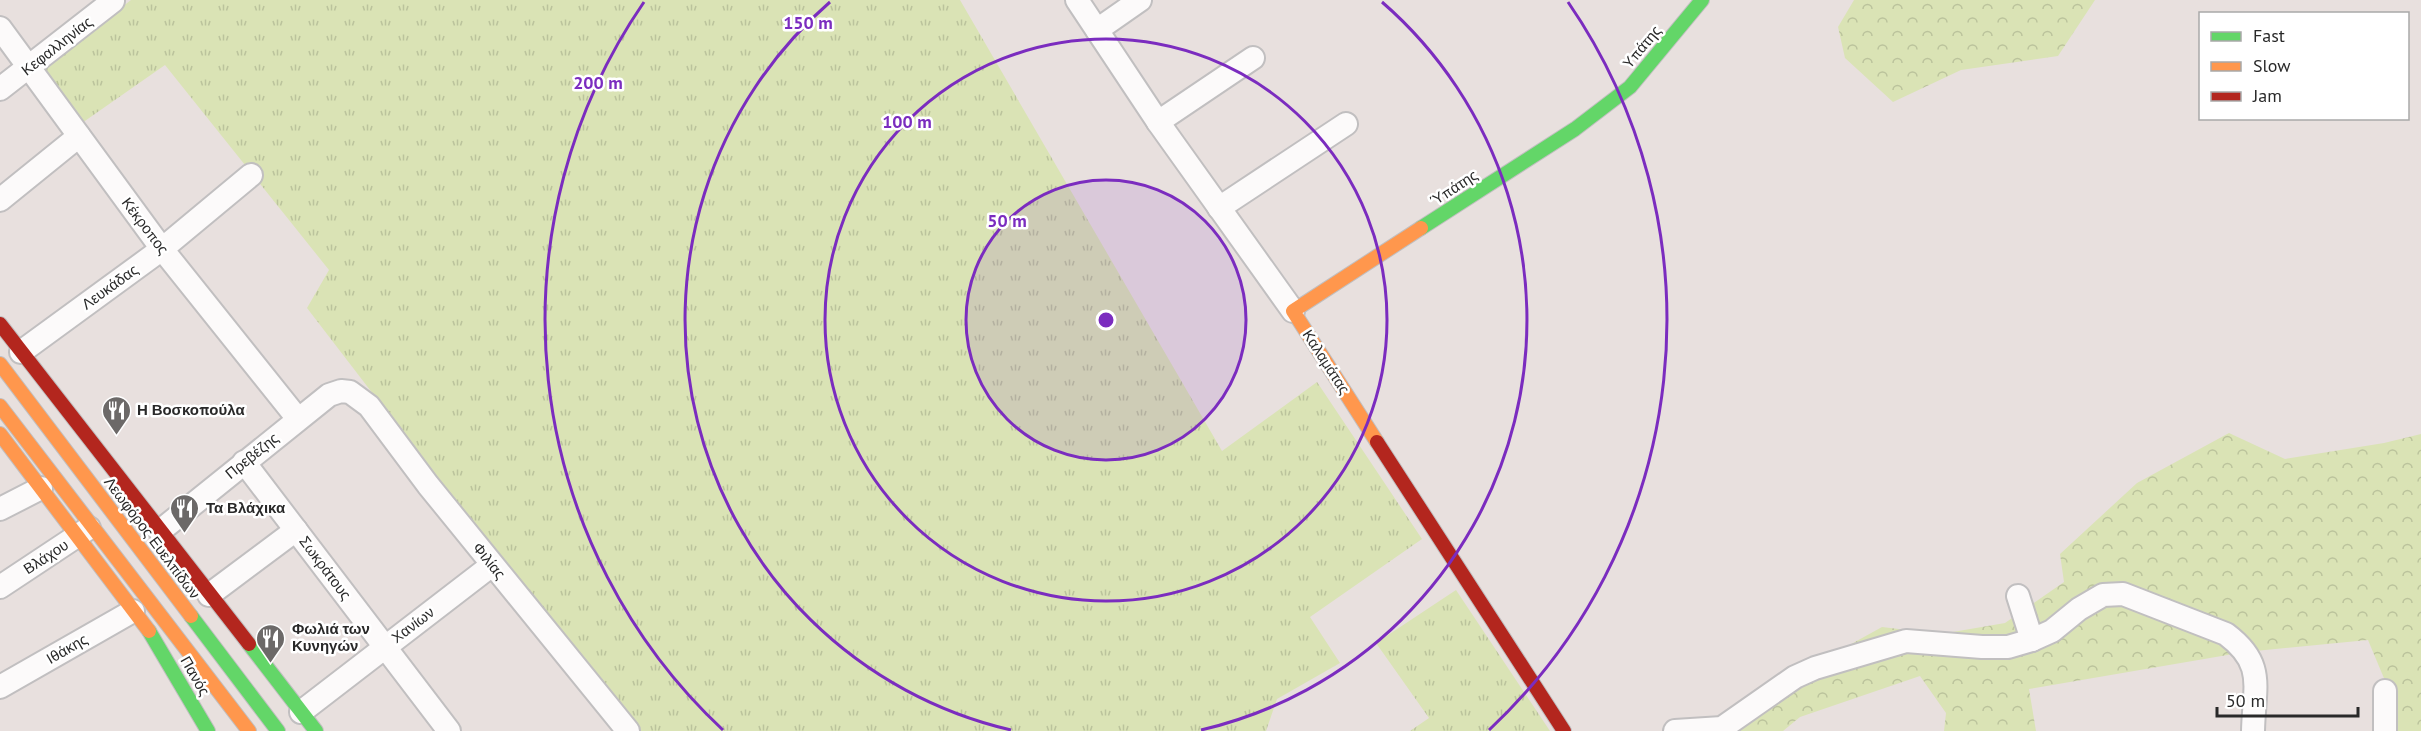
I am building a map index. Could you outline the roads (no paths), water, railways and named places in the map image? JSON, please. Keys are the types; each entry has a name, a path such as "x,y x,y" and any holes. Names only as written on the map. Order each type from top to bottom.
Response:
{"street":[{"name":"Καλαμάτας","path":"1077,0 1158,122 1293,311 1564,731"},
{"path":"1097,30 1140,0"},
{"name":"Υπάτης","path":"1630,87 1702,0"},
{"name":"Κεφαλληνίας","path":"0,89 29,69 113,1"},
{"name":"Κέκροπος","path":"0,28 162,249 298,419"},
{"path":"1158,122 1253,58"},
{"name":"Ύπάτης","path":"1293,311 1575,129 1630,87"},
{"path":"1219,208 1346,124"},
{"path":"0,200 79,136"},
{"name":"Λευκάδας","path":"21,351 162,249 251,175"},
{"path":"0,324 216,603 286,725 316,731"},
{"name":"Λεωφόρος Ευελπίδων","path":"0,364 219,653 286,725"},
{"name":"Πρεβέζης","path":"160,531 329,395 341,391 350,392"},
{"name":"Φιλίας","path":"350,392 369,406 492,565 628,731"},
{"path":"0,406 85,531"},
{"path":"77,424 79,469"},
{"path":"0,434 41,488 85,531 172,631 249,731"},
{"name":"Σωκράτους","path":"244,462 449,731"},
{"path":"0,509 41,488"},
{"path":"216,603 296,530"},
{"name":"Βλάχου","path":"0,587 85,531"},
{"name":"Πανός","path":"85,531 134,611 154,638 208,731"},
{"name":"Χανίων","path":"286,725 492,565"},
{"path":"1675,731 1722,728 1795,677 1815,668 1906,641 2008,647 2052,631 2079,609 2103,595 2122,594 2226,634 2250,657 2255,676 2253,731"},
{"path":"2018,596 2032,640"},
{"path":"216,603 219,653"},
{"name":"Ιθάκης","path":"0,687 134,611"},
{"path":"154,638 172,631"},
{"path":"2385,691 2385,731"}],"place":[{"name":"Η Βοσκοπούλα","path":"116,436"},
{"name":"Τα Βλάχικα","path":"185,534"},
{"name":"Φωλιά των Κυνηγών","path":"271,664"}]}
